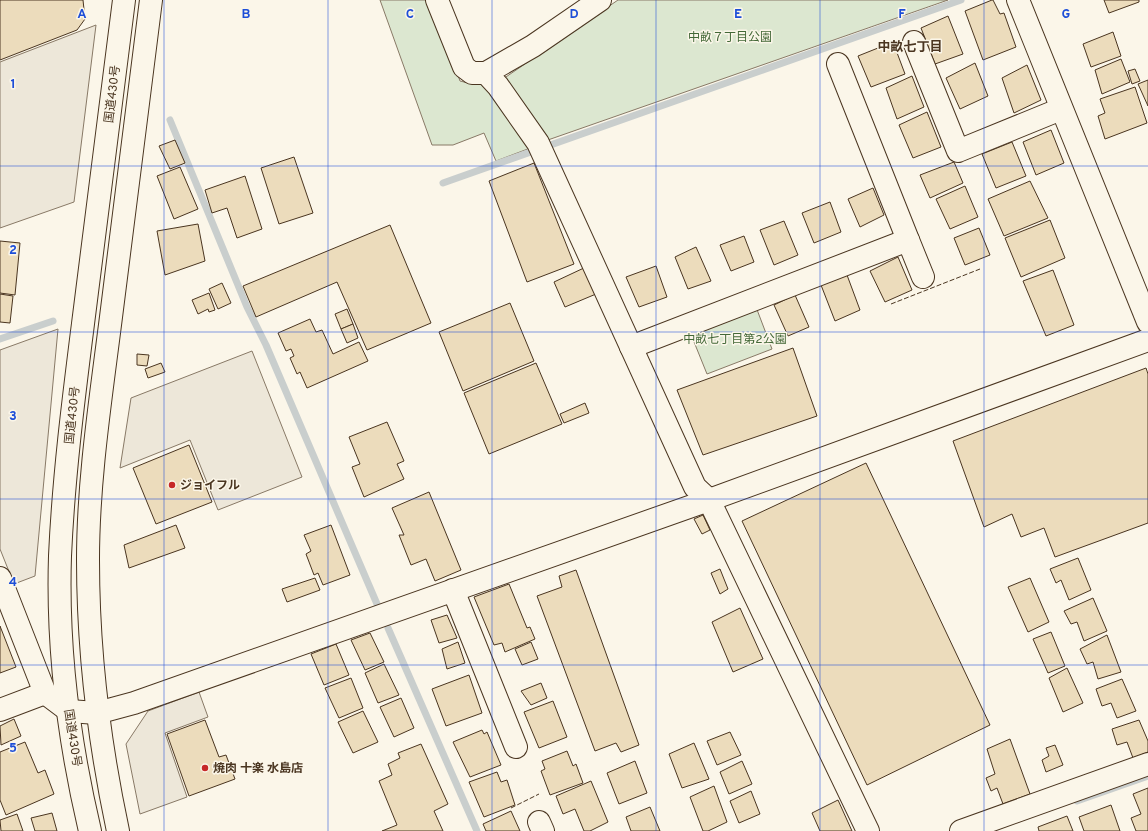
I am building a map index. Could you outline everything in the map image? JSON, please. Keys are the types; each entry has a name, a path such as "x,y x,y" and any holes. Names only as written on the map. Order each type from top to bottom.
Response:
{"main road":[{"name":"国道430号","path":"90,831 68,711 61,620 60,558 64,494 73,401 124,0"},
{"path":"118,831 108,783 97,713 89,608 88,558 90,502 100,404 151,0"},
{"path":"437,0 464,67 472,72 486,73 533,46 600,0"},
{"path":"1018,0 1148,322"},
{"path":"914,42 958,151 1061,109"},
{"path":"838,64 923,277"},
{"path":"486,73 498,86 540,148 695,488 709,500 868,831"},
{"path":"631,347 908,240"},
{"path":"0,578 45,693 68,711 97,713 134,704 709,500 1148,340"},
{"path":"454,590 516,747"},
{"path":"0,710 45,693"},
{"path":"961,831 990,826 1148,764"}],"green space":[{"path":"380,0 430,0 460,81 468,83 481,79 533,147 496,161 484,133 453,145 432,145"},
{"name":"中畝７丁目公園","path":"618,0 948,0 545,141 503,79"},
{"name":"中畝七丁目第2公園","path":"756,307 772,349 707,374 690,332"}],"shaded area":[{"path":"96,25 74,202 0,228 0,62"},
{"path":"58,329 35,576 14,584 0,549 0,350"},
{"path":"252,351 302,477 218,510 190,440 120,468 131,398"},
{"path":"199,692 208,717 165,733 187,797 140,814 126,744 148,711"}],"building":[{"path":"0,0 83,0 85,19 77,30 0,60"},
{"path":"992,0 1000,14 1004,13 1016,47 983,60 965,11"},
{"path":"1104,0 1139,0 1139,2 1109,13"},
{"path":"948,16 963,54 935,64 921,28"},
{"path":"1113,32 1121,56 1091,67 1083,44"},
{"path":"893,42 905,74 871,87 858,56"},
{"path":"1121,59 1130,82 1102,94 1095,70"},
{"path":"975,63 988,96 960,109 946,78"},
{"path":"1027,65 1041,100 1014,113 1002,78"},
{"path":"1135,69 1140,81 1132,84 1128,71"},
{"path":"912,76 924,107 897,119 886,88"},
{"path":"1148,80 1148,106 1138,84"},
{"path":"1135,87 1147,123 1105,139 1098,116 1105,113 1100,99"},
{"path":"927,112 941,147 913,158 899,125"},
{"path":"1051,130 1064,163 1036,175 1023,142"},
{"path":"175,140 185,163 170,169 159,146"},
{"path":"1012,142 1026,176 996,188 982,154"},
{"path":"294,157 313,213 279,224 261,168"},
{"path":"954,162 963,183 930,198 920,175"},
{"path":"534,163 574,264 527,282 489,181"},
{"path":"180,167 198,209 174,219 157,176"},
{"path":"245,176 262,229 237,238 227,208 212,213 205,190"},
{"path":"1030,181 1048,218 1004,236 988,199"},
{"path":"965,186 978,217 950,229 936,199"},
{"path":"873,188 884,215 860,227 848,199"},
{"path":"830,202 841,232 814,243 802,213"},
{"path":"1050,220 1065,258 1021,277 1005,238"},
{"path":"784,221 798,255 774,265 760,230"},
{"path":"198,224 205,261 165,275 157,231"},
{"path":"390,225 431,323 367,350 337,282 256,317 243,286"},
{"path":"979,228 990,255 965,265 954,238"},
{"path":"744,236 754,262 731,271 720,245"},
{"path":"0,241 20,243 15,295 0,293"},
{"path":"696,247 711,281 688,289 675,257"},
{"path":"898,257 912,290 885,302 870,271"},
{"path":"656,266 667,297 639,307 626,277"},
{"path":"586,267 596,294 565,307 554,282"},
{"path":"1053,270 1074,325 1046,336 1023,281"},
{"path":"847,275 860,310 835,321 821,285"},
{"path":"222,283 231,303 218,309 209,289"},
{"path":"209,293 215,310 209,312 208,309 198,314 192,300"},
{"path":"0,294 13,296 10,323 0,322"},
{"path":"795,295 809,327 788,336 774,305"},
{"path":"510,303 534,361 463,391 439,332"},
{"path":"347,309 353,324 341,329 335,314"},
{"path":"310,319 316,332 322,330 333,354 359,342 368,361 307,388 300,372 297,374 290,358 294,356 291,349 286,351 278,333"},
{"path":"353,324 358,338 347,343 341,329"},
{"path":"793,348 817,416 703,455 677,390"},
{"path":"137,354 149,355 147,366 137,365"},
{"path":"161,363 165,372 148,378 145,369"},
{"path":"536,363 562,424 489,454 464,393"},
{"path":"1146,368 1148,374 1148,523 1055,557 1044,528 1021,537 1012,514 984,527 953,441"},
{"path":"585,403 589,413 564,423 560,414"},
{"path":"387,422 404,461 397,464 404,479 364,497 352,467 360,464 349,437"},
{"name":"ジョイフル","path":"189,445 212,502 156,524 133,468"},
{"path":"866,463 990,725 867,785 742,521"},
{"path":"429,492 461,570 435,581 426,559 411,565 399,535 404,535 392,508"},
{"path":"703,515 710,530 702,534 694,519"},
{"path":"176,525 185,548 129,568 124,545"},
{"path":"331,525 350,575 323,585 318,573 314,575 306,554 311,551 304,535"},
{"path":"1078,558 1091,590 1069,600 1061,580 1056,583 1050,569"},
{"path":"720,569 728,589 720,594 711,573"},
{"path":"576,570 639,745 621,752 616,743 595,751 537,596 562,587 559,576"},
{"path":"315,578 320,590 287,602 282,589"},
{"path":"1030,578 1049,622 1028,632 1008,587"},
{"path":"509,584 527,628 530,627 535,639 505,652 502,643 494,645 474,597"},
{"path":"1093,598 1107,631 1084,641 1077,622 1071,624 1064,611"},
{"path":"740,608 763,659 733,672 712,622"},
{"path":"447,615 457,638 439,643 431,620"},
{"path":"0,626 16,667 0,673"},
{"path":"1051,632 1065,666 1048,673 1033,639"},
{"path":"370,633 384,662 365,670 351,640"},
{"path":"1107,635 1121,672 1098,679 1093,662 1087,664 1080,649"},
{"path":"458,642 465,663 447,669 442,649"},
{"path":"531,642 538,659 522,665 515,649"},
{"path":"336,644 349,675 324,685 311,654"},
{"path":"384,664 399,695 378,703 365,673"},
{"path":"1067,668 1083,703 1063,712 1049,678"},
{"path":"469,675 482,713 446,726 432,689"},
{"path":"351,678 363,708 339,718 325,688"},
{"path":"1122,679 1136,711 1117,718 1111,703 1102,706 1096,689"},
{"path":"541,683 547,698 531,705 521,691"},
{"path":"401,698 414,728 394,737 380,707"},
{"path":"553,701 567,737 539,748 524,712"},
{"path":"363,711 378,742 353,753 338,722"},
{"path":"14,719 21,736 1,745 0,726"},
{"name":"焼肉 十楽 水島店","path":"205,720 219,757 226,755 235,779 189,796 167,734"},
{"path":"1139,720 1148,741 1148,752 1133,758 1127,742 1117,745 1112,729"},
{"path":"482,730 484,734 487,732 501,765 470,777 453,742"},
{"path":"730,732 741,755 717,765 707,741"},
{"path":"1010,739 1030,794 1003,804 997,788 991,791 986,778 995,774 987,749"},
{"path":"25,742 38,773 45,770 54,794 6,815 0,800 0,752"},
{"path":"694,743 709,779 682,788 669,754"},
{"path":"421,744 448,804 434,811 443,831 382,831 397,825 379,781 392,775 388,764 400,758 398,753"},
{"path":"1055,745 1063,765 1046,772 1042,760 1049,756 1046,748"},
{"path":"567,751 573,766 576,764 583,783 550,795 541,771 545,769 542,761"},
{"path":"635,761 647,793 619,804 607,773"},
{"path":"742,761 752,784 729,794 720,772"},
{"path":"497,772 501,782 507,780 515,805 484,817 469,782"},
{"path":"591,781 608,822 590,831 584,831 575,809 563,814 556,796"},
{"path":"714,786 727,822 708,831 703,831 690,797"},
{"path":"1148,788 1148,831 1136,831 1131,818 1141,814 1133,794"},
{"path":"751,791 760,814 739,823 730,801"},
{"path":"838,800 852,831 820,831 812,813"},
{"path":"1111,805 1120,831 1084,831 1079,817"},
{"path":"650,807 660,831 631,831 626,817"},
{"path":"511,811 520,831 486,831 483,824"},
{"path":"52,813 57,831 35,831 31,818"},
{"path":"17,814 23,831 1,831 0,820"},
{"path":"1067,816 1073,831 1039,831 1038,827"}],"waterway":[{"path":"443,183 961,0"},
{"path":"170,120 247,307 266,345 377,604"},
{"path":"0,339 53,321"},
{"path":"388,628 477,831"},
{"path":"1077,801 1148,776"}],"fence":[{"path":"891,304 980,269"},
{"path":"511,808 539,794"}],"place":[{"name":"ジョイフル","path":"172,485"},
{"name":"焼肉 十楽 水島店","path":"205,768"}],"district":[{"name":"中畝七丁目","path":"910,46"}]}
